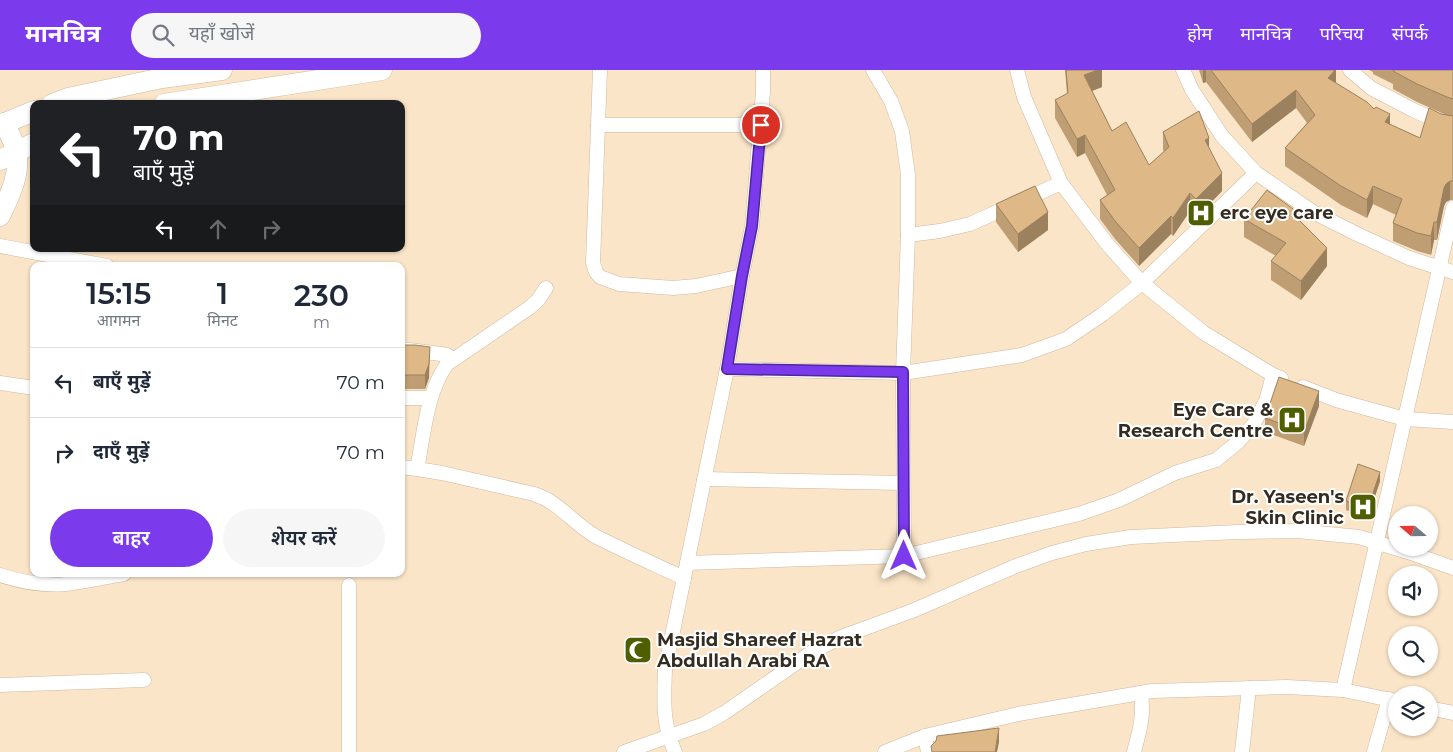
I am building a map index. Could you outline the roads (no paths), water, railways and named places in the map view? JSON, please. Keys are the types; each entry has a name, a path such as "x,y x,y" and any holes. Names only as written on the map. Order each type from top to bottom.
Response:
{"main road":[{"path":"63,100 162,78 222,70"},
{"path":"190,100 382,70"},
{"path":"0,216 9,198 17,170 17,151 2,124 30,113"}],"street":[{"path":"600,70 593,263 596,272 600,277 619,284 673,288 696,286 742,276"},
{"path":"675,752 669,738 665,714 666,670 727,369 752,226 761,125 763,70"},
{"path":"873,70 891,101 902,131 908,175 908,235 903,372 904,556"},
{"path":"1016,70 1024,97 1061,183 1108,245 1142,283 1204,333 1273,375 1336,400 1405,420 1453,422"},
{"path":"1183,70 1192,90 1222,136 1256,173 1313,212 1409,258 1446,270"},
{"path":"1350,70 1372,88 1413,110 1453,126"},
{"path":"598,125 761,125"},
{"path":"727,369 903,372 1022,355 1066,339 1103,314 1142,283 1256,173"},
{"path":"908,235 940,231 970,224 1061,183"},
{"path":"1343,690 1405,420 1446,270 1453,208"},
{"path":"0,246 30,252"},
{"path":"32,252 86,262"},
{"path":"417,468 430,398 446,364 529,308 538,300 546,288"},
{"path":"405,350 447,355 453,359"},
{"path":"687,563 904,556 1078,514 1119,500 1175,473 1216,460 1238,442 1253,425 1266,401 1273,375"},
{"path":"0,383 30,387"},
{"path":"405,398 430,398"},
{"path":"405,467 417,468 545,498 581,527 596,536 684,578"},
{"path":"704,479 903,483"},
{"path":"624,752 669,738 704,724 724,713 812,652 842,637 912,611 1016,566 1052,553 1086,544 1131,537 1298,531 1351,536 1377,542 1453,568"},
{"path":"0,575 42,584 66,584 107,577"},
{"path":"349,585 349,752"},
{"path":"0,685 144,680"},
{"path":"885,752 925,736 1018,714 1152,691 1287,687 1343,690 1388,699"},
{"path":"1242,752 1250,688"},
{"path":"1134,752 1142,720 1141,693"},
{"path":"1438,710 1453,713"},
{"path":"1374,752 1388,714"},
{"path":"918,752 925,736"},
{"path":"925,736 928,752"}],"place":[{"name":"erc eye care","path":"1201,213"},
{"name":"Eye Care & Research Centre","path":"1292,420"},
{"name":"Dr. Yaseen's Skin Clinic","path":"1363,507"},
{"name":"Masjid Shareef Hazrat Abdullah Arabi RA","path":"638,650"}]}
